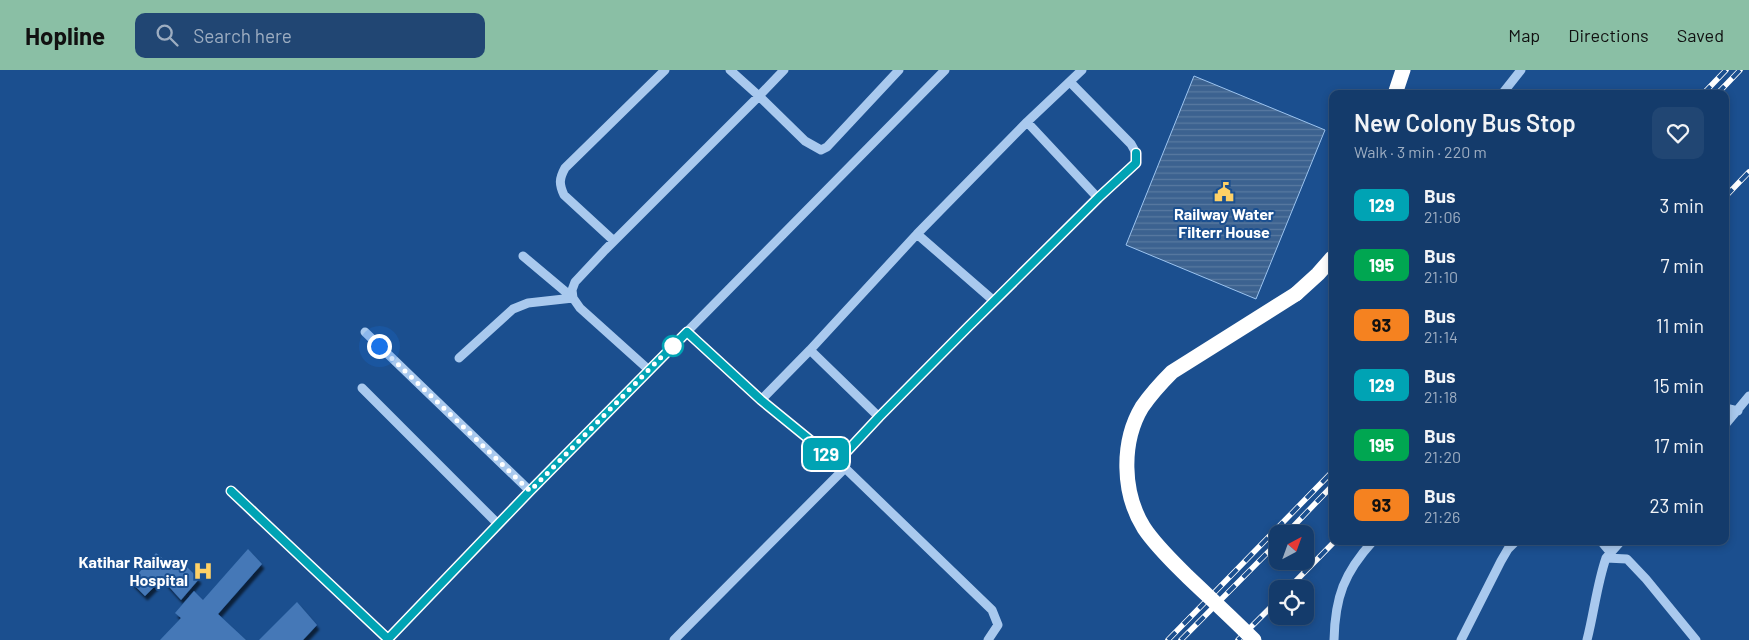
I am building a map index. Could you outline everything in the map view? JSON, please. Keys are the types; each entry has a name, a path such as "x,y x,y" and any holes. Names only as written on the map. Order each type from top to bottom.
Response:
{"highway":[{"path":"1396,90 1403,70"},
{"path":"1254,640 1159,549 1143,527 1128,484 1128,448 1132,430 1142,408 1156,388 1172,372 1296,294 1329,261"}],"street":[{"path":"614,241 564,195 560,188 560,178 565,168 665,70"},
{"path":"730,70 805,141 821,150 827,147 899,70"},
{"path":"649,370 580,308 572,290 575,282 784,70"},
{"path":"231,491 388,640 530,491 945,70"},
{"path":"761,400 917,234 1027,122 1082,70"},
{"path":"1505,90 1521,70"},
{"path":"837,462 879,417 1098,198 1136,163 1136,153 1131,144 1070,82"},
{"path":"1027,122 1098,198"},
{"path":"917,234 994,302"},
{"path":"523,256 574,298"},
{"path":"458,358 513,309 528,303 574,298"},
{"path":"365,332 530,491"},
{"path":"687,332 761,400 845,468 992,610 998,625 988,640"},
{"path":"810,350 879,417"},
{"path":"362,388 498,524"},
{"path":"1729,421 1749,396"},
{"path":"1729,409 1738,411"},
{"path":"674,640 845,468"},
{"path":"1334,640 1335,617 1347,575 1369,545"},
{"path":"1461,640 1501,561 1512,545"},
{"path":"1603,545 1609,555 1627,559 1696,640"},
{"path":"1588,640 1595,611 1600,576 1609,555 1618,545"}],"water":[{"path":"1194,76 1325,130 1256,299 1126,245"}],"building":[{"path":"248,549 262,564 218,614 246,640 160,640 181,618 175,613 194,591 203,600"},
{"path":"156,553 172,566 179,559 199,579 181,600 162,579 145,596 131,582"},
{"path":"297,602 317,625 303,640 259,640"}],"railway":[{"path":"1707,90 1726,70"},
{"path":"1721,90 1740,70"},
{"path":"1729,193 1749,172"},
{"path":"1168,640 1329,475"},
{"path":"1295,525 1329,489"},
{"path":"1297,580 1331,545"},
{"path":"1181,640 1269,551"},
{"path":"1238,640 1269,609"}],"bus line":[{"name":"129","path":"231,491 388,639 530,491 687,332 761,400 837,462 968,327 1098,198 1126,174 1136,163 1136,153"}],"place":[{"name":"Railway Water Filterr House","path":"1224,192"},
{"name":"Katihar Railway Hospital","path":"203,571"}],"route":[{"path":"379,346 530,491 674,344 673,346"}]}
